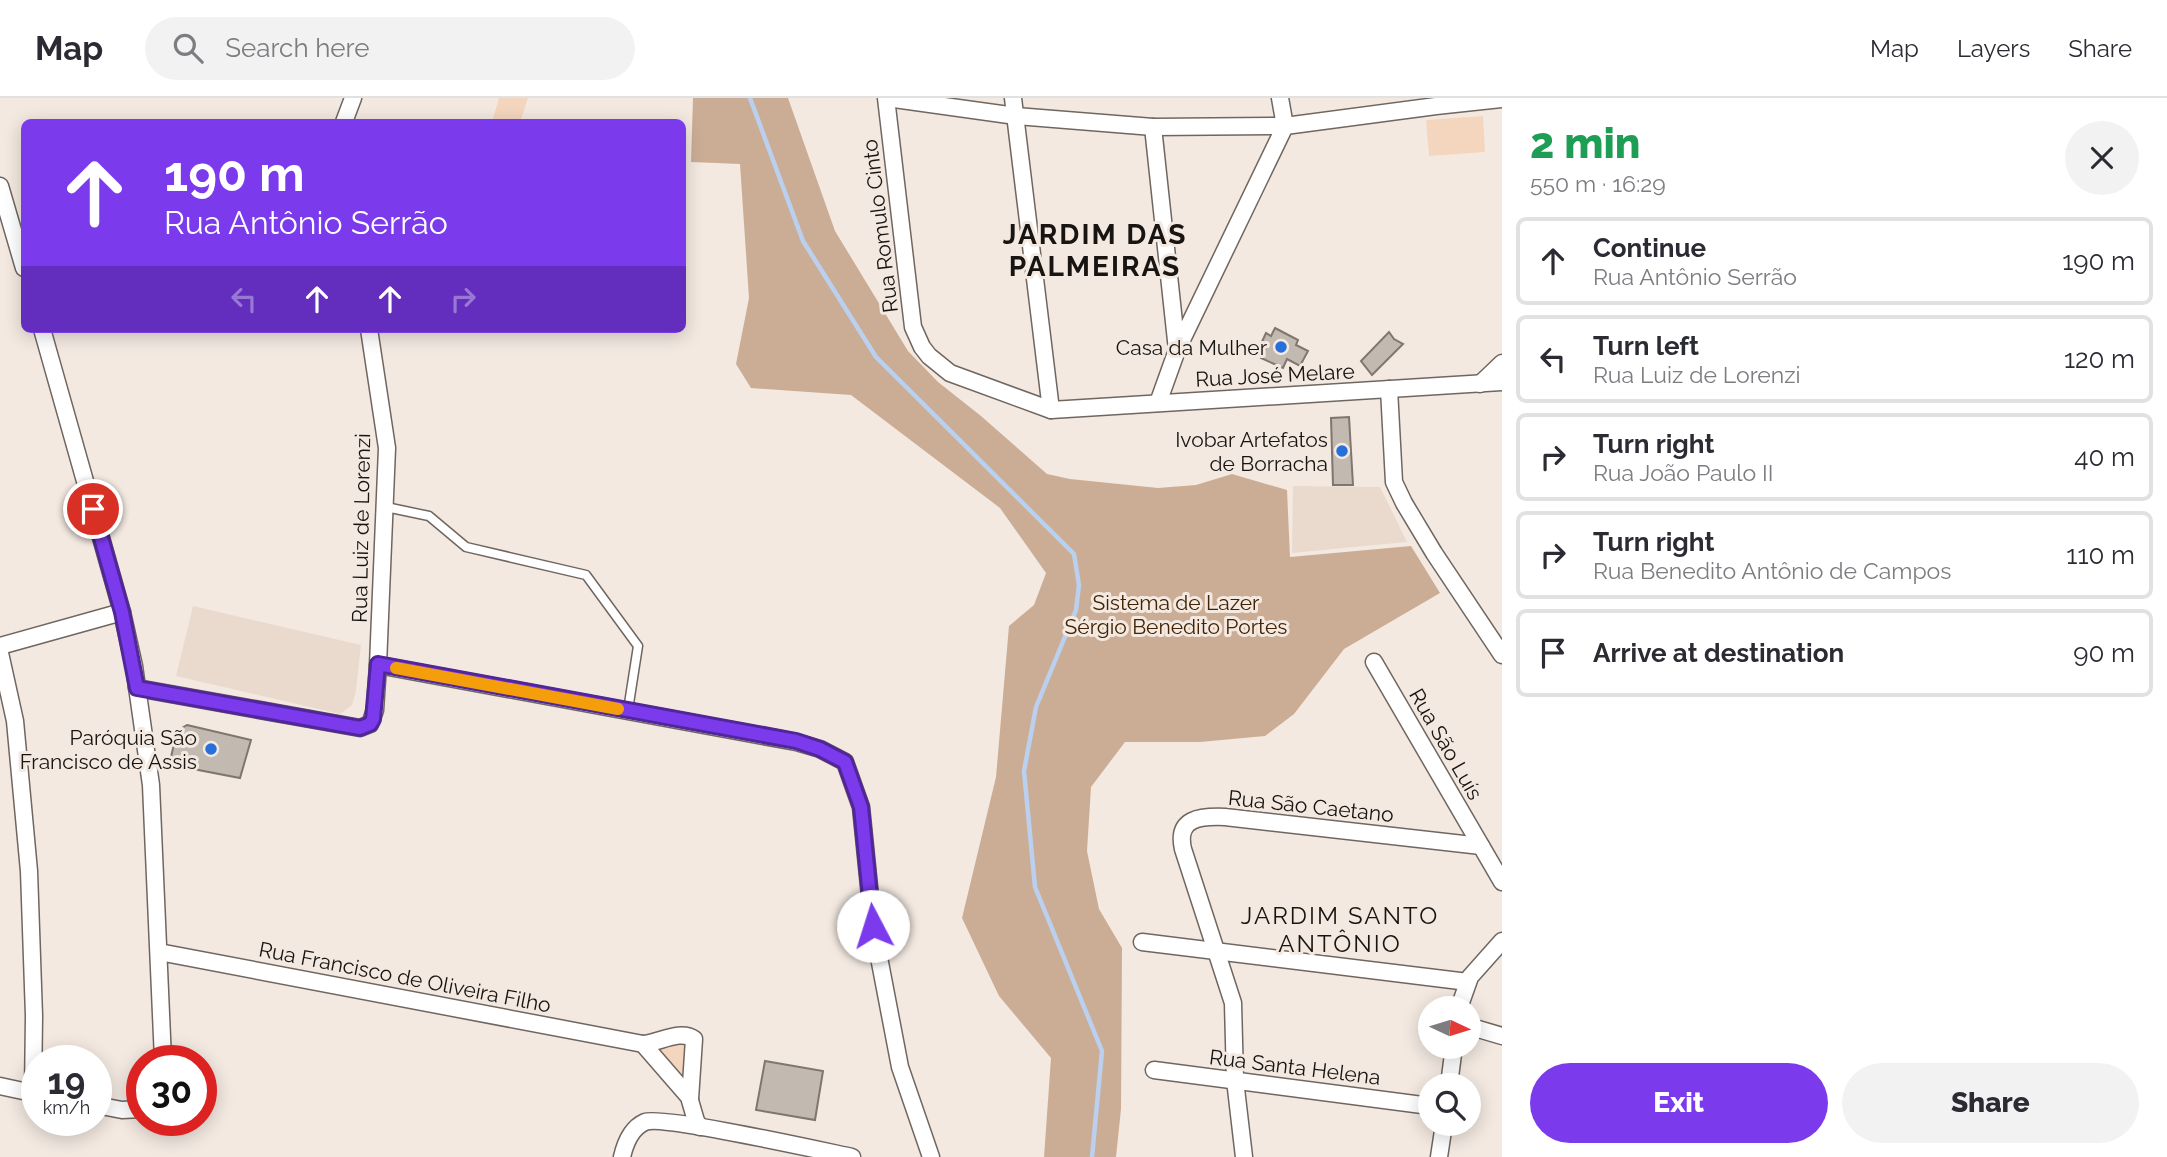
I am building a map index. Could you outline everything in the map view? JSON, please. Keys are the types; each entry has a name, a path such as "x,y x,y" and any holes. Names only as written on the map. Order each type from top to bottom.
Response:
{"street":[{"path":"345,119 353,98"},
{"path":"887,98 1016,116 1153,127 1285,126 1435,102 1502,99"},
{"name":"Rua Romulo Cinto","path":"887,98 914,327 922,347 950,373 1051,410"},
{"path":"1013,98 1051,410"},
{"path":"1158,403 1177,350 1285,126 1280,98"},
{"path":"1153,127 1177,350"},
{"path":"0,186 7,235 21,262"},
{"path":"43,333 122,612 137,688 151,785 162,1045"},
{"name":"Rua Luiz de Lorenzi","path":"137,688 360,728 373,719 378,664 387,448 370,333"},
{"path":"1480,384 1502,363"},
{"name":"Rua José Melare","path":"1051,410 1502,382"},
{"path":"1389,389 1394,482 1434,553 1502,655"},
{"path":"0,646 122,612"},
{"path":"0,653 15,721 27,845 34,1045"},
{"name":"Rua São Luís","path":"1374,662 1502,882"},
{"path":"378,664 796,741 820,749 845,762 861,807 873,926 900,1067 931,1157"},
{"name":"Rua São Caetano","path":"1244,1157 1235,1080 1233,1003 1181,841 1185,827 1198,819 1225,817 1481,846"},
{"path":"1463,996 1473,972 1502,941"},
{"path":"1142,942 1468,982"},
{"name":"Rua Francisco de Oliveira Filho","path":"159,952 643,1044 689,1035 694,1039 690,1099 700,1128"},
{"path":"1481,1030 1502,1036"},
{"name":"Rua Francisco de Oliveira Filho","path":"643,1044 690,1099"},
{"name":"Rua Santa Helena","path":"1154,1070 1418,1104"},
{"path":"0,1086 21,1090"},
{"path":"622,1157 626,1142 637,1127 646,1121 659,1120 852,1157"},
{"path":"1439,1157 1442,1136"}],"lane":[{"path":"386,507 429,516 467,547 586,575 638,646 628,710"}],"shaded area":[{"path":"499,98 528,98 521,119 493,119"},
{"path":"1483,116 1485,152 1429,156 1426,120"},
{"path":"1293,486 1380,487 1407,542 1292,553"},
{"path":"193,606 361,645 352,705 340,714 176,676"},
{"path":"691,1039 687,1081 657,1047"}],"green space":[{"name":"Sistema de Lazer Sérgio Benedito Portes","path":"693,98 788,98 835,231 908,351 938,382 1047,474 1158,488 1196,485 1232,474 1287,490 1290,557 1411,546 1440,593 1344,649 1294,714 1265,736 1200,742 1125,742 1091,787 1087,851 1099,909 1122,948 1121,1109 1116,1157 1044,1157 1051,1058 999,996 962,918 996,777 1009,626 1034,605 1046,573 1000,508 851,395 751,388 736,364 749,298 740,164 691,162"}],"building":[{"name":"Casa da Mulher","path":"1275,328 1298,340 1296,345 1308,351 1300,366 1287,359 1283,368 1261,358 1266,348 1260,346 1266,333 1271,336"},
{"path":"1389,332 1403,344 1372,375 1361,361"},
{"name":"Ivobar Artefatos de Borracha","path":"1349,417 1353,485 1333,485 1331,418"},
{"name":"Paróquia São Francisco de Assis","path":"187,725 251,740 240,778 188,768 171,757 177,731"},
{"path":"765,1061 823,1071 815,1120 756,1110"}],"waterway":[{"path":"750,98 803,241 876,357 1074,554 1079,585 1076,610 1036,707 1024,771 1035,887 1102,1051 1092,1157"}],"slow traffic":[{"path":"396,668 618,709"}],"place":[{"name":"Casa da Mulher","path":"1281,347"},
{"name":"Ivobar Artefatos de Borracha","path":"1342,451"},
{"name":"Paróquia São Francisco de Assis","path":"211,749"}],"district":[{"name":"JARDIM DAS PALMEIRAS","path":"1095,250"},
{"name":"JARDIM SANTO ANTÔNIO","path":"1340,929"}],"route":[{"path":"93,509 122,612 137,688 360,728 370,724 373,719 378,664 796,741 820,749 845,762 861,807 873,926"}]}
